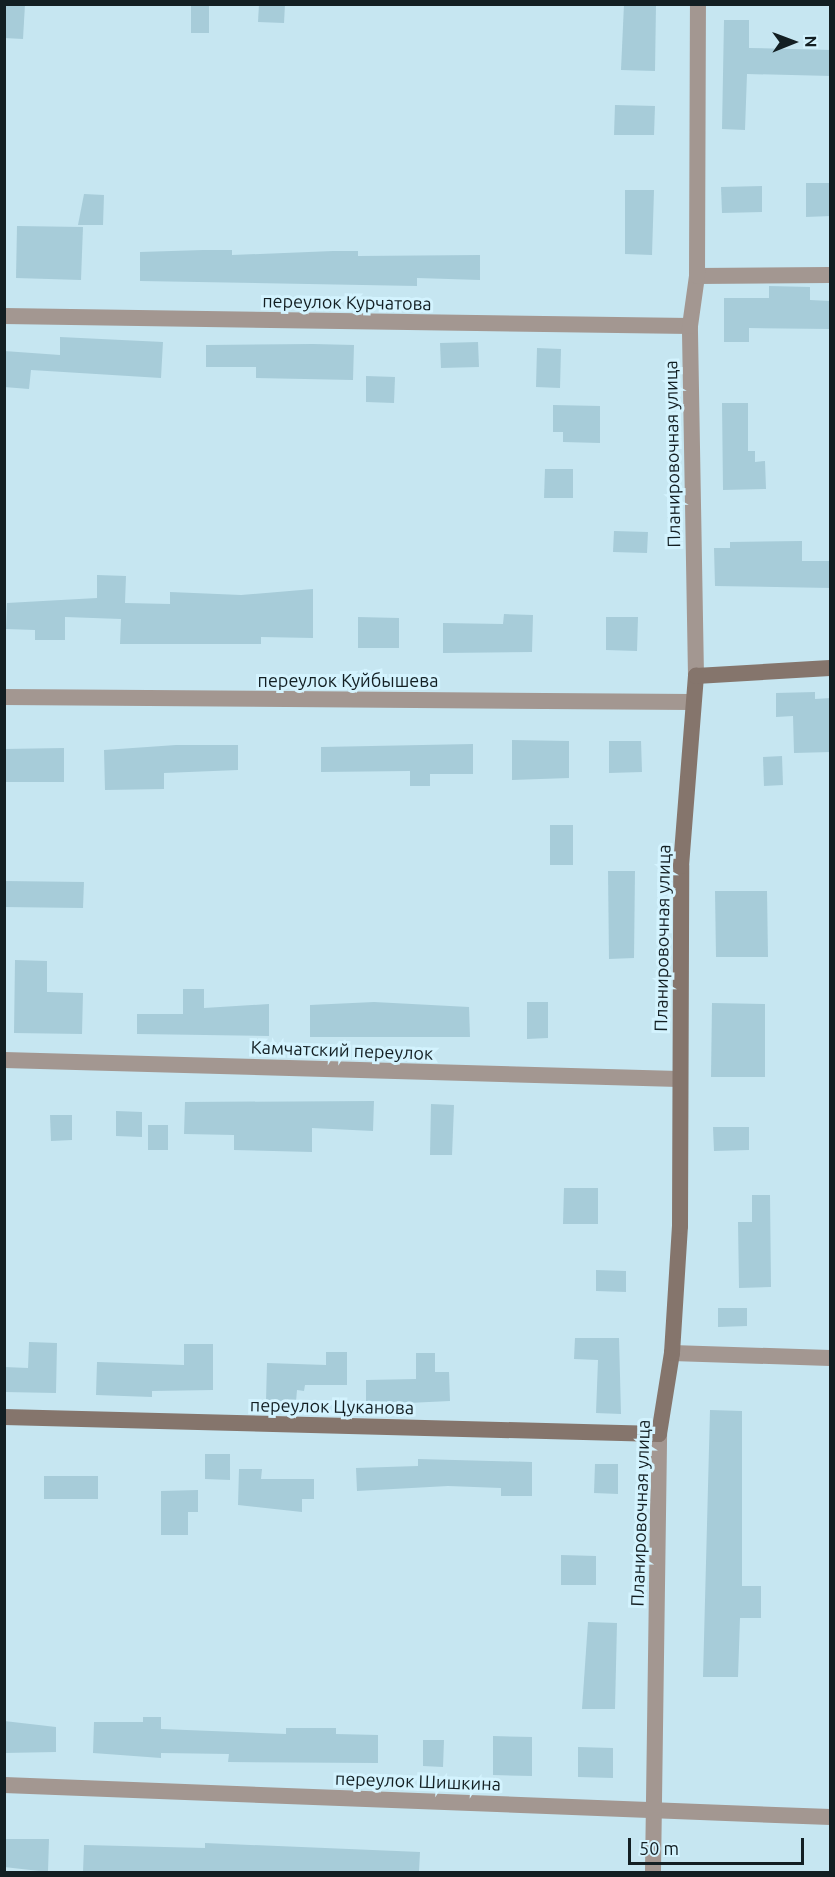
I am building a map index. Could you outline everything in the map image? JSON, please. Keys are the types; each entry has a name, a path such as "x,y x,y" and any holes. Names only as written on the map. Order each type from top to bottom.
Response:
{"main road":[{"path":"696,676 831,668"},
{"name":"Планировочная улица","path":"658,1434 672,1353 680,1226 681,866 692,702 696,676"},
{"name":"переулок Цуканова","path":"4,1417 658,1434"}],"street":[{"name":"Планировочная улица","path":"696,676 690,326 697,276 698,4"},
{"path":"697,276 831,276"},
{"name":"переулок Курчатова","path":"4,316 690,326"},
{"name":"переулок Куйбышева","path":"4,697 692,702"},
{"name":"Камчатский переулок","path":"4,1060 679,1079"},
{"path":"672,1353 831,1358"},
{"name":"Планировочная улица","path":"653,1872 658,1434"},
{"name":"переулок Шишкина","path":"4,1785 831,1817"}],"building":[{"path":"4,4 25,4 23,39 4,38"},
{"path":"191,4 209,4 209,33 191,33"},
{"path":"259,4 285,4 284,23 258,22"},
{"path":"624,4 656,4 655,71 621,70"},
{"path":"724,20 749,20 749,48 831,50 831,76 747,74 745,130 722,129"},
{"path":"615,105 655,106 654,135 614,135"},
{"path":"806,183 831,183 831,216 806,217"},
{"path":"762,186 762,212 722,213 721,187"},
{"path":"625,190 654,190 652,255 625,254"},
{"path":"84,194 104,195 103,225 78,225"},
{"path":"17,226 83,227 81,280 16,278"},
{"path":"232,250 232,255 358,251 358,256 480,255 480,280 417,278 417,286 140,281 140,252"},
{"path":"769,286 810,287 810,300 831,301 831,329 749,328 749,342 724,342 724,298 769,298"},
{"path":"60,337 163,342 161,378 31,370 29,389 4,387 4,351 60,355"},
{"path":"478,342 479,367 441,368 440,343"},
{"path":"206,345 354,345 353,380 256,378 256,367 206,367"},
{"path":"537,348 561,349 560,388 536,387"},
{"path":"366,376 395,377 394,403 366,402"},
{"path":"722,403 748,403 748,451 755,451 755,462 765,461 766,489 723,490"},
{"path":"553,405 600,406 600,443 563,442 563,432 553,432"},
{"path":"545,469 573,469 573,498 544,498"},
{"path":"614,531 648,532 647,553 613,552"},
{"path":"802,541 802,561 831,561 831,588 715,586 714,548 730,548 730,542"},
{"path":"97,575 126,576 125,603 170,604 170,592 241,595 313,589 313,638 261,637 261,644 120,644 121,619 65,617 65,640 35,640 35,630 6,629 7,603 97,598"},
{"path":"504,614 533,615 532,652 443,653 443,623 503,624"},
{"path":"358,617 399,618 399,648 358,648"},
{"path":"606,617 638,617 637,651 606,650"},
{"path":"815,692 815,699 831,698 831,752 794,753 793,716 776,717 776,693"},
{"path":"512,740 569,741 569,778 512,780"},
{"path":"609,741 641,741 642,772 609,773"},
{"path":"473,744 473,774 430,774 430,786 410,786 410,771 321,772 321,747"},
{"path":"176,745 238,745 238,770 164,773 164,789 105,790 104,750"},
{"path":"64,748 64,782 4,782 4,749"},
{"path":"782,756 783,785 764,786 763,757"},
{"path":"550,825 573,825 573,865 550,865"},
{"path":"608,871 635,871 634,958 609,959"},
{"path":"4,881 84,882 83,908 4,907"},
{"path":"715,891 767,891 768,957 716,957"},
{"path":"15,960 47,961 47,992 83,993 82,1034 14,1033"},
{"path":"183,989 204,989 204,1008 269,1004 269,1036 137,1034 137,1014 183,1014"},
{"path":"374,1002 469,1007 470,1037 310,1037 310,1005"},
{"path":"527,1002 548,1002 548,1038 527,1039"},
{"path":"712,1003 765,1004 765,1077 711,1077"},
{"path":"374,1101 373,1131 312,1128 312,1152 234,1150 234,1135 184,1134 185,1102"},
{"path":"431,1104 454,1105 452,1155 430,1155"},
{"path":"116,1111 142,1112 142,1137 116,1136"},
{"path":"50,1115 72,1115 72,1140 51,1141"},
{"path":"148,1125 168,1125 168,1150 148,1150"},
{"path":"713,1127 749,1127 749,1150 714,1151"},
{"path":"564,1188 598,1188 598,1224 563,1224"},
{"path":"752,1195 770,1195 771,1287 739,1288 738,1222 752,1222"},
{"path":"596,1270 626,1271 626,1292 596,1291"},
{"path":"718,1308 747,1308 747,1326 718,1327"},
{"path":"575,1338 619,1338 621,1414 596,1413 598,1360 574,1359"},
{"path":"29,1342 57,1343 56,1393 4,1392 4,1367 28,1368"},
{"path":"184,1344 213,1344 213,1390 152,1391 152,1397 96,1395 97,1362 184,1365"},
{"path":"326,1352 347,1352 347,1385 305,1385 304,1391 297,1390 296,1402 266,1401 267,1363 326,1365"},
{"path":"416,1353 435,1353 435,1372 449,1372 450,1401 366,1405 366,1380 416,1379"},
{"path":"710,1410 742,1411 742,1586 761,1586 761,1618 740,1618 738,1677 703,1677"},
{"path":"205,1454 230,1454 230,1480 205,1479"},
{"path":"418,1459 532,1462 532,1496 501,1496 501,1488 448,1486 357,1491 356,1468 418,1466"},
{"path":"595,1464 618,1464 618,1494 594,1493"},
{"path":"239,1469 262,1469 261,1479 314,1479 314,1499 302,1499 302,1512 238,1505"},
{"path":"44,1476 98,1476 98,1499 44,1499"},
{"path":"198,1490 198,1512 188,1512 188,1535 161,1535 161,1491"},
{"path":"561,1555 596,1556 596,1585 561,1585"},
{"path":"588,1622 617,1623 615,1709 582,1709"},
{"path":"143,1717 161,1717 161,1729 286,1734 286,1728 336,1728 336,1734 378,1735 378,1763 228,1762 229,1754 161,1753 161,1758 93,1753 94,1722 143,1722"},
{"path":"4,1721 56,1727 56,1752 4,1753"},
{"path":"493,1736 532,1737 532,1776 493,1775"},
{"path":"423,1740 444,1740 443,1767 423,1766"},
{"path":"578,1747 613,1748 613,1778 578,1777"},
{"path":"4,1839 49,1839 48,1872 4,1867"},
{"path":"205,1843 420,1852 419,1872 83,1872 84,1845 205,1848"}]}
